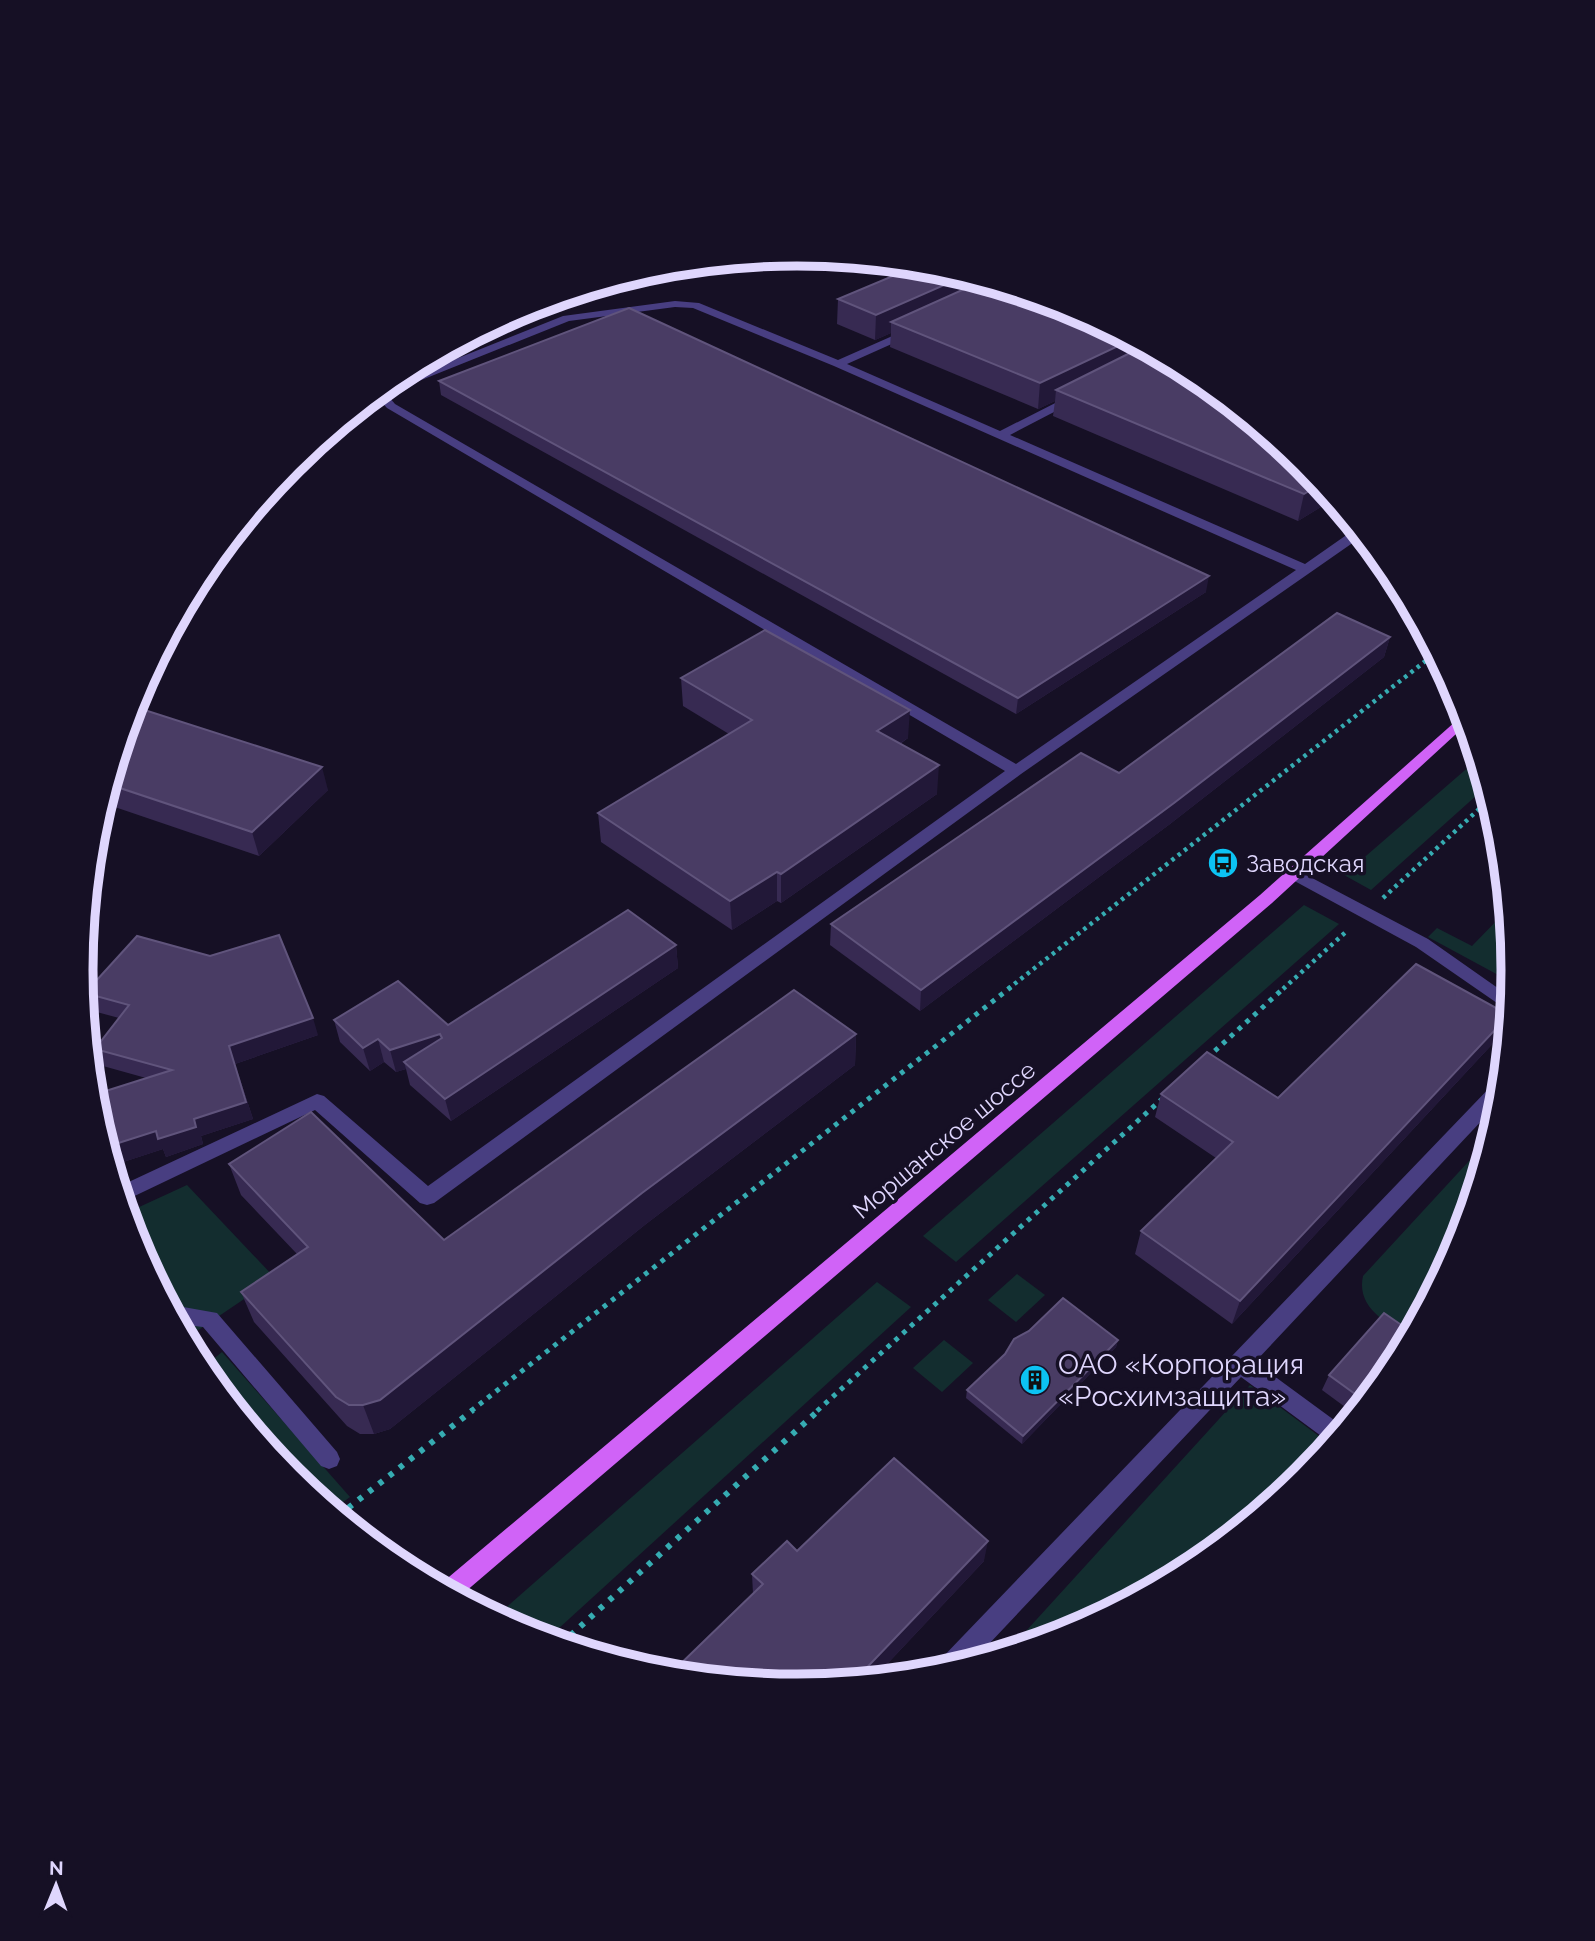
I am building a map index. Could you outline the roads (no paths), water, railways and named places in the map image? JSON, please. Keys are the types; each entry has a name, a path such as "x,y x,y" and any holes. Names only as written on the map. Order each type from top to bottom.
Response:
{"main road":[{"name":"Моршанское шоссе","path":"454,1586 1295,874 1458,725"}],"lane":[{"path":"416,379 567,318 675,304 695,305 1304,569"},
{"path":"838,365 922,326"},
{"path":"1000,436 1086,392"},
{"path":"385,399 391,406 1016,771"},
{"path":"128,1191 317,1101 427,1197 1016,771 1353,537"},
{"path":"1295,874 1422,943 1501,999"},
{"path":"963,1655 1490,1099"},
{"path":"183,1315 209,1319 329,1459"},
{"path":"1239,1363 1331,1431"}],"place":[{"name":"Заводская","path":"1223,863"},
{"name":"ОАО «Корпорация «Росхимзащита»","path":"1035,1380"}]}
